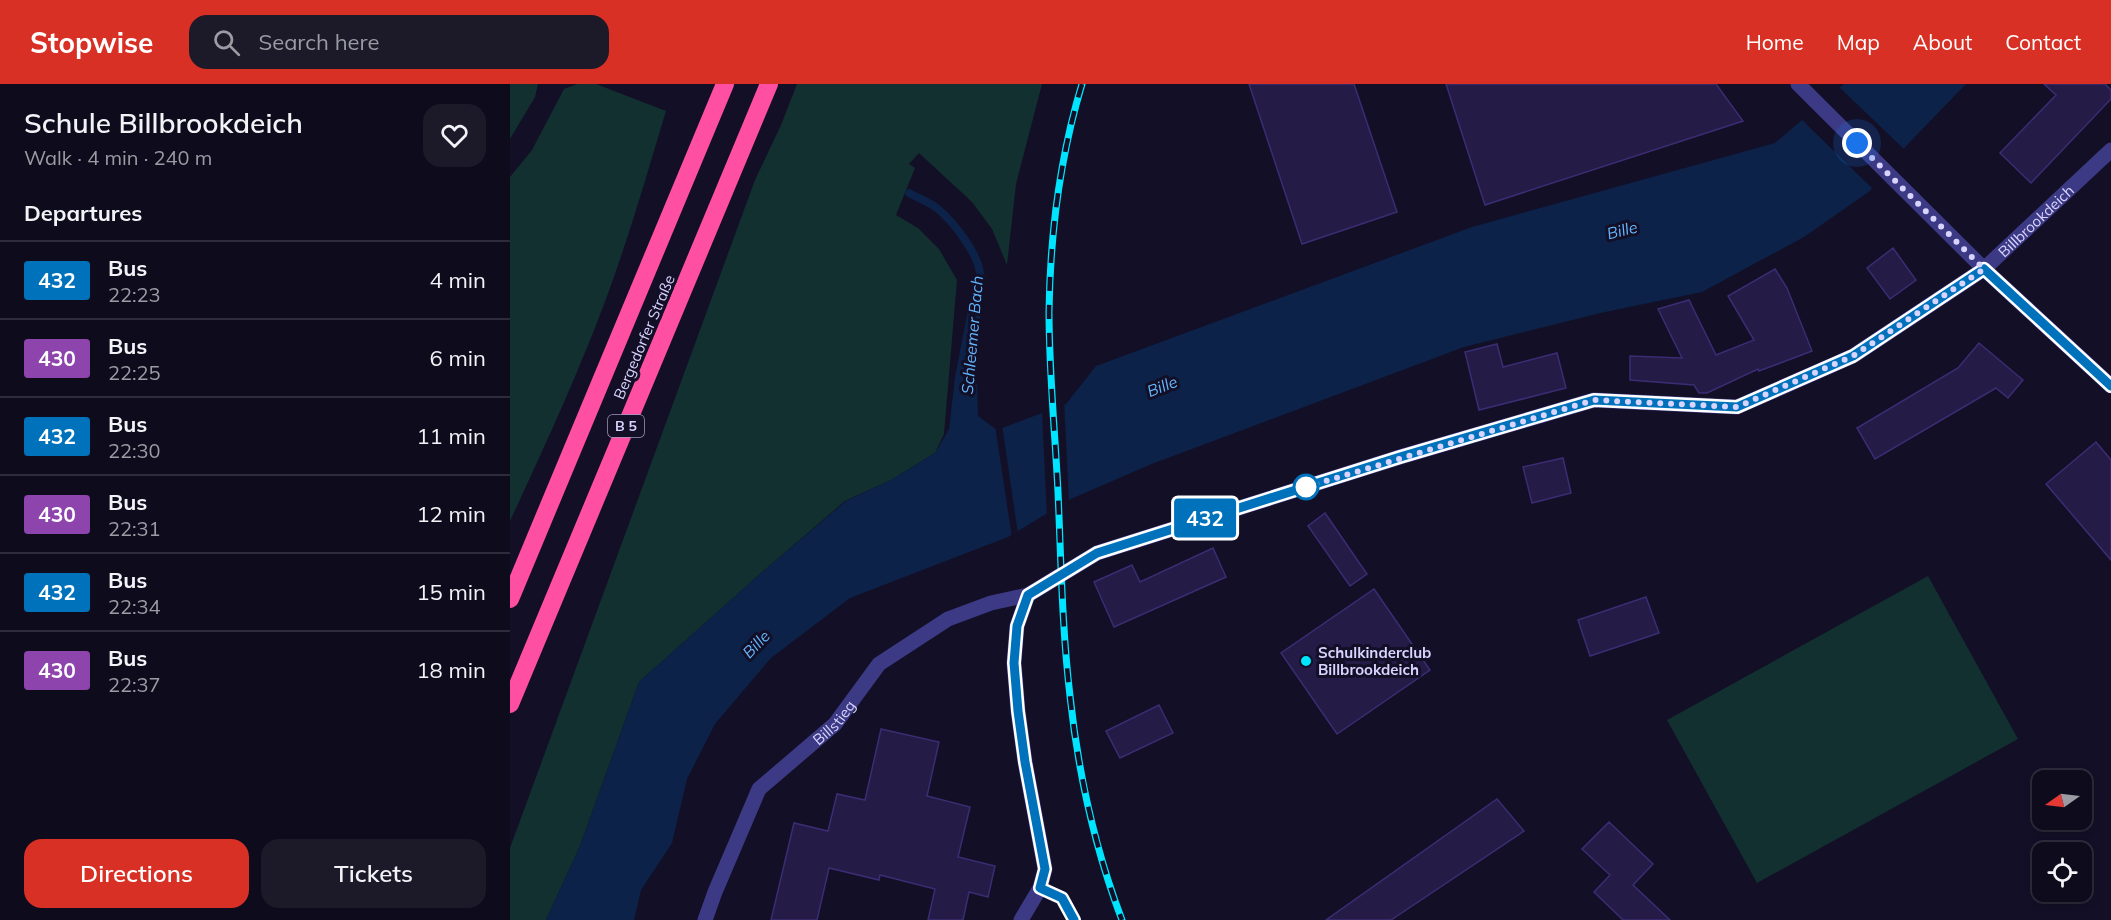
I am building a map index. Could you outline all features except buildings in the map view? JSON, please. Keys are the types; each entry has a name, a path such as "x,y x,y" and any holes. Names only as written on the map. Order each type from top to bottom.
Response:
{"highway":[{"name":"Bergedorfer Straße","path":"510,599 725,84"},
{"name":"Bergedorfer Straße","path":"510,704 768,84"}],"street":[{"path":"1803,89 1984,269 2111,386"},
{"name":"Billbrookdeich","path":"1028,595 1097,553 1400,457 1594,400 1737,407 1853,356 1984,269 2111,150"},
{"path":"1021,920 1040,888 1045,869 1025,762 1014,663 1017,626 1028,595"},
{"name":"Billstieg","path":"705,920 759,789 834,724 879,664 948,619 991,603 1028,595"}],"green space":[{"path":"510,84 538,84 535,97 510,139"},
{"path":"577,84 596,84 666,111 606,299 572,383 510,521 510,177 532,150 564,89"},
{"path":"797,84 1042,84 1016,184 1007,265 992,229 972,202 919,153 909,164 915,168 896,215 918,228 939,249 957,280 944,434 935,453 891,480 845,501 639,682 580,846 546,920 510,920 510,848 755,180"},
{"path":"1928,576 2018,739 1757,883 1667,720"}],"water":[{"name":"Bille","path":"1844,84 1966,84 1908,144 1870,191 1804,237 1702,292 1605,312 1464,347 1149,465 1071,499 1008,537 850,598 771,658 715,724 687,779 672,843 641,890 634,920 546,920 580,846 639,682 846,501 891,480 935,453 949,429 955,377 974,279 986,275 976,349 978,416 997,430 1066,404 1096,366 1472,227 1775,143"}],"pier":[{"path":"1838,86 1906,151 1874,190 1800,118"},
{"path":"1064,401 1069,504 1047,517 1042,410"},
{"path":"995,425 998,427 1002,425 1018,534 1012,538"}],"waterway":[{"name":"Schleemer Bach","path":"909,193 938,209 964,238 978,265 980,273 978,288"}],"railway":[{"path":"1082,84 1062,168 1054,225 1049,312 1051,380 1063,620 1073,724 1089,810 1112,893 1122,920"}],"bus line":[{"name":"432","path":"1074,920 1062,898 1040,888 1045,869 1043,848 1025,762 1014,663 1017,626 1028,595 1097,553 1400,457 1594,400 1737,407 1853,356 1984,269 2111,386"}],"place":[{"name":"Schulkinderclub Billbrookdeich","path":"1306,661"}],"route":[{"path":"1306,487 1594,400 1737,407 1853,356 1984,269 1857,143"}]}
